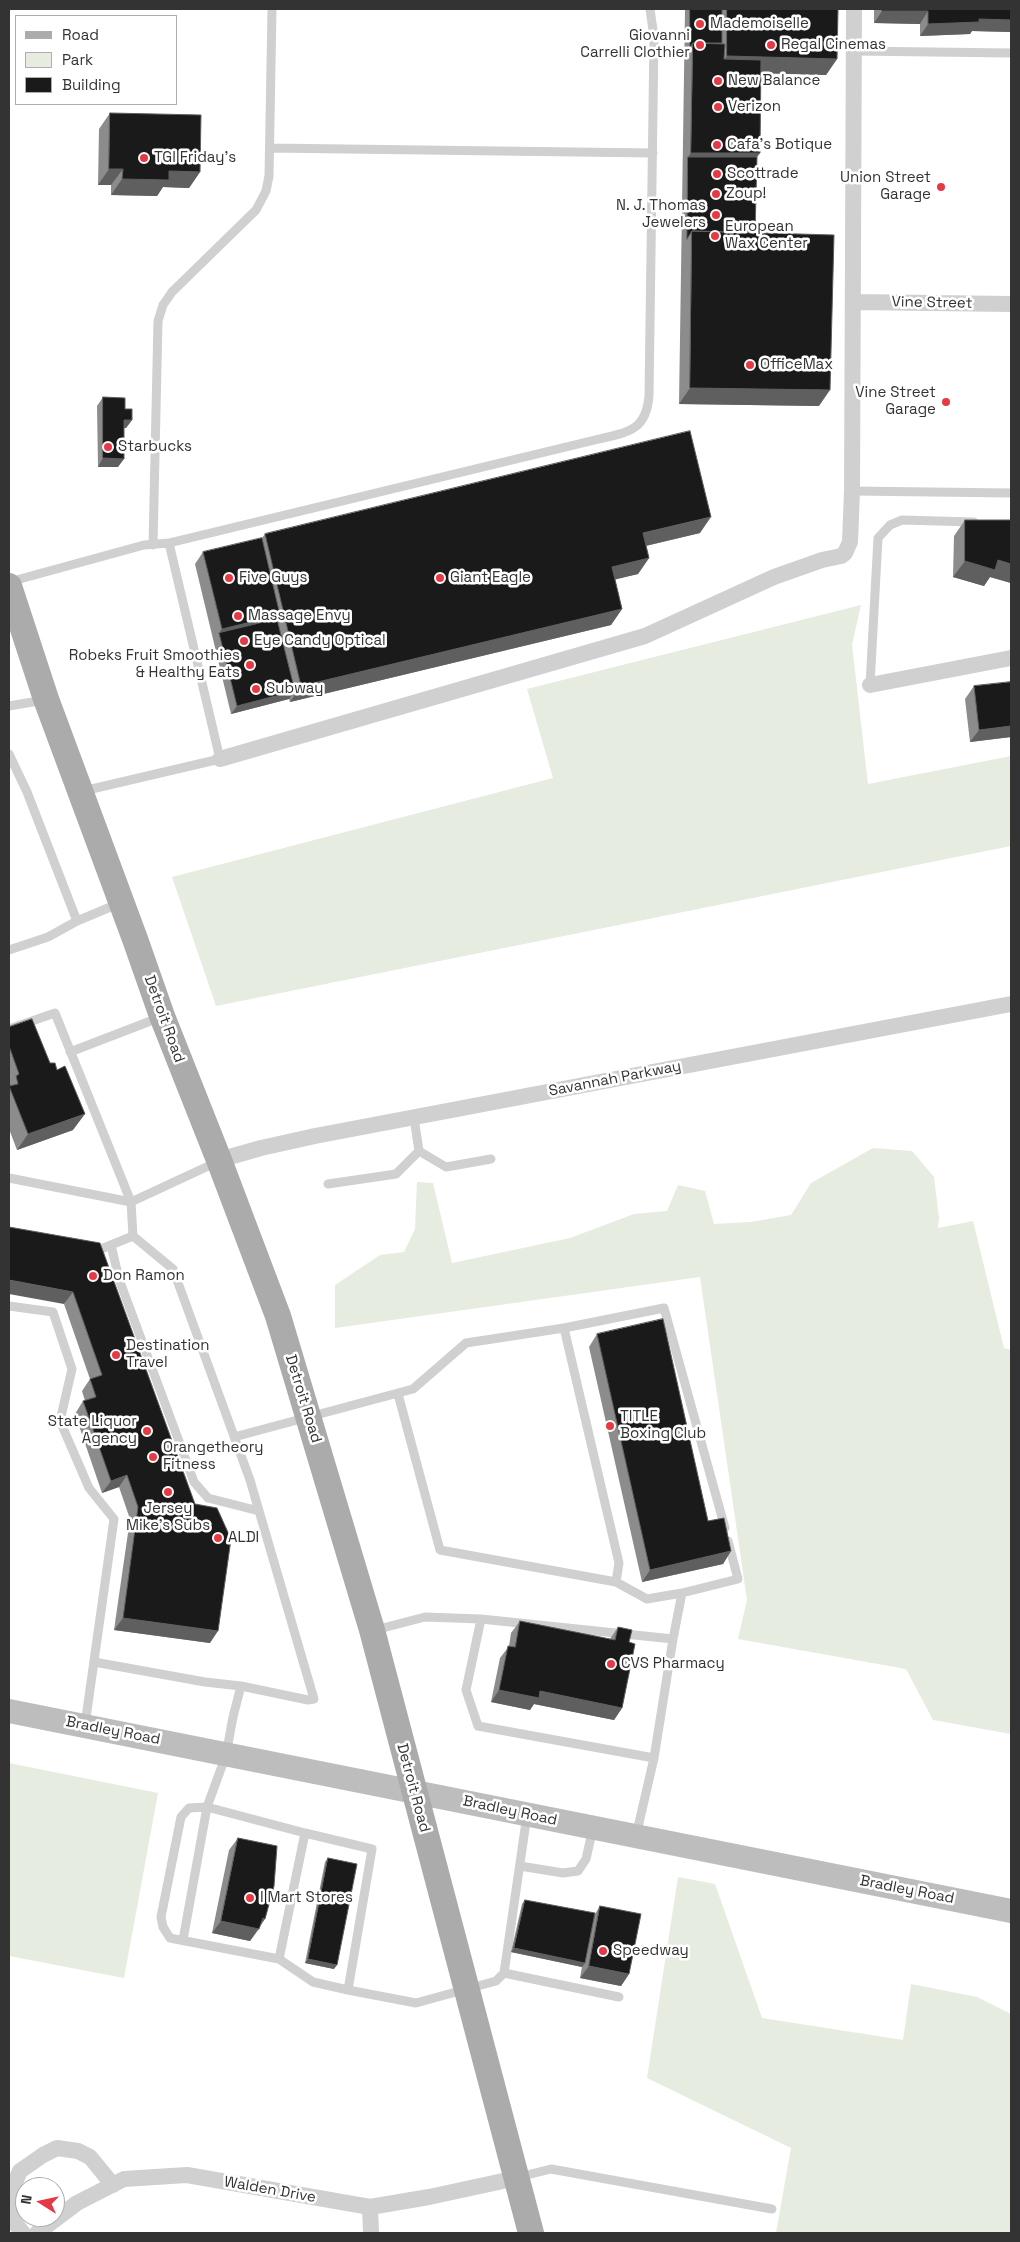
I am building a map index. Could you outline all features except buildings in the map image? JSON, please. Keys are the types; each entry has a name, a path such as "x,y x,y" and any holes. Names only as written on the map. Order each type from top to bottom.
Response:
{"main road":[{"name":"Detroit Road","path":"9,584 46,699 122,902 162,1016 220,1160 278,1316 372,1630 531,2233"}],"street":[{"path":"220,759 645,636 774,577 822,560 841,556 848,548 850,542 852,491 854,9"},
{"name":"Vine Street","path":"854,302 1011,304"},
{"path":"870,685 1011,658"},
{"name":"Savannah Parkway","path":"220,1160 260,1148 1011,1004"},
{"name":"Bradley Road","path":"9,1711 1011,1911"},
{"path":"23,2233 14,2222 11,2205 12,2189 20,2171 42,2155 57,2148 78,2151 90,2157 113,2185"},
{"name":"Walden Drive","path":"37,2233 77,2203 124,2179 186,2175 370,2207 429,2198 516,2178"},
{"path":"370,2207 371,2233"}],"lane":[{"path":"153,544 158,321 163,305 172,292 260,204 266,191 270,176 272,9"},
{"path":"9,584 153,544 169,543 599,439 626,432 638,426 646,414 649,396 654,37 650,9"},
{"path":"854,52 1011,53"},
{"path":"270,148 653,153"},
{"path":"852,491 1011,493"},
{"path":"870,685 878,538 890,525 902,520 982,523"},
{"path":"81,792 220,759 169,543"},
{"path":"9,706 46,699"},
{"path":"9,754 27,792 77,922"},
{"path":"9,950 48,937 122,902"},
{"path":"9,1030 55,1013 131,1202 133,1236 173,1269 259,1511 314,1699 308,1700 240,1686 205,1682 94,1662"},
{"path":"70,1052 162,1016"},
{"path":"414,1118 419,1151"},
{"path":"419,1151 446,1167 491,1159"},
{"path":"328,1184 396,1174 419,1151"},
{"path":"9,1178 131,1202 220,1160"},
{"path":"83,1246 101,1249 133,1236"},
{"path":"111,1245 119,1279 194,1482 208,1498 259,1511"},
{"path":"9,1306 53,1312 72,1369 60,1421 89,1488 114,1519 85,1726"},
{"path":"234,1437 413,1389 466,1342 564,1328 664,1308 738,1579 647,1599 616,1582 440,1550 398,1394"},
{"path":"564,1328 619,1563 616,1582"},
{"path":"636,1837 654,1758 682,1592"},
{"path":"372,1630 426,1617 481,1619 673,1639"},
{"path":"481,1619 466,1690 478,1726 654,1758"},
{"path":"183,1940 207,1807 226,1754 232,1717 240,1686"},
{"path":"348,1990 372,1849 305,1834 207,1807 189,1808 181,1817 161,1918 163,1927 170,1938 279,1959 313,1982 348,1990 416,2003 496,1981 504,1973 528,1815"},
{"path":"520,1866 563,1873 578,1871 586,1859 593,1828"},
{"path":"279,1959 305,1834"},
{"path":"504,1973 619,1997"},
{"path":"516,2178 551,2169 772,2209"}],"green space":[{"path":"861,605 852,645 868,784 1011,756 1011,846 216,1006 172,877 553,778 527,689"},
{"path":"873,1148 912,1151 934,1177 939,1218 938,1228 973,1221 1004,1348 1011,1350 1011,1734 933,1720 906,1669 738,1639 747,1600 700,1277 335,1328 335,1285 380,1255 404,1252 415,1229 417,1182 433,1183 452,1263 570,1238 634,1214 667,1211 678,1185 705,1191 714,1224 751,1222 791,1215 811,1183"},
{"path":"9,1763 158,1793 124,1978 9,1956"},
{"path":"678,1877 715,1884 762,2018 903,2040 911,1984 977,1997 1011,2014 1011,2233 776,2233 791,2148 647,2078"}],"place":[{"name":"Mademoiselle","path":"700,24"},
{"name":"Giovanni Carrelli Clothier","path":"700,45"},
{"name":"Regal Cinemas","path":"771,45"},
{"name":"New Balance","path":"718,81"},
{"name":"Verizon","path":"718,107"},
{"name":"Cafa's Botique","path":"717,145"},
{"name":"TGI Friday's","path":"144,158"},
{"name":"Scottrade","path":"717,174"},
{"name":"Union Street Garage","path":"941,187"},
{"name":"Zoup!","path":"716,194"},
{"name":"N. J. Thomas Jewelers","path":"716,215"},
{"name":"European Wax Center","path":"715,236"},
{"name":"OfficeMax","path":"750,365"},
{"name":"Vine Street Garage","path":"946,402"},
{"name":"Starbucks","path":"108,447"},
{"name":"Five Guys","path":"229,578"},
{"name":"Giant Eagle","path":"440,578"},
{"name":"Massage Envy","path":"238,616"},
{"name":"Eye Candy Optical","path":"244,641"},
{"name":"Robeks Fruit Smoothies & Healthy Eats","path":"250,665"},
{"name":"Subway","path":"256,689"},
{"name":"Don Ramon","path":"93,1276"},
{"name":"Destination Travel","path":"116,1355"},
{"name":"TITLE Boxing Club","path":"610,1426"},
{"name":"State Liquor Agency","path":"147,1431"},
{"name":"Orangetheory Fitness","path":"153,1457"},
{"name":"Jersey Mike's Subs","path":"168,1492"},
{"name":"ALDI","path":"218,1538"},
{"name":"CVS Pharmacy","path":"611,1664"},
{"name":"I Mart Stores","path":"250,1898"},
{"name":"Speedway","path":"603,1951"}]}
